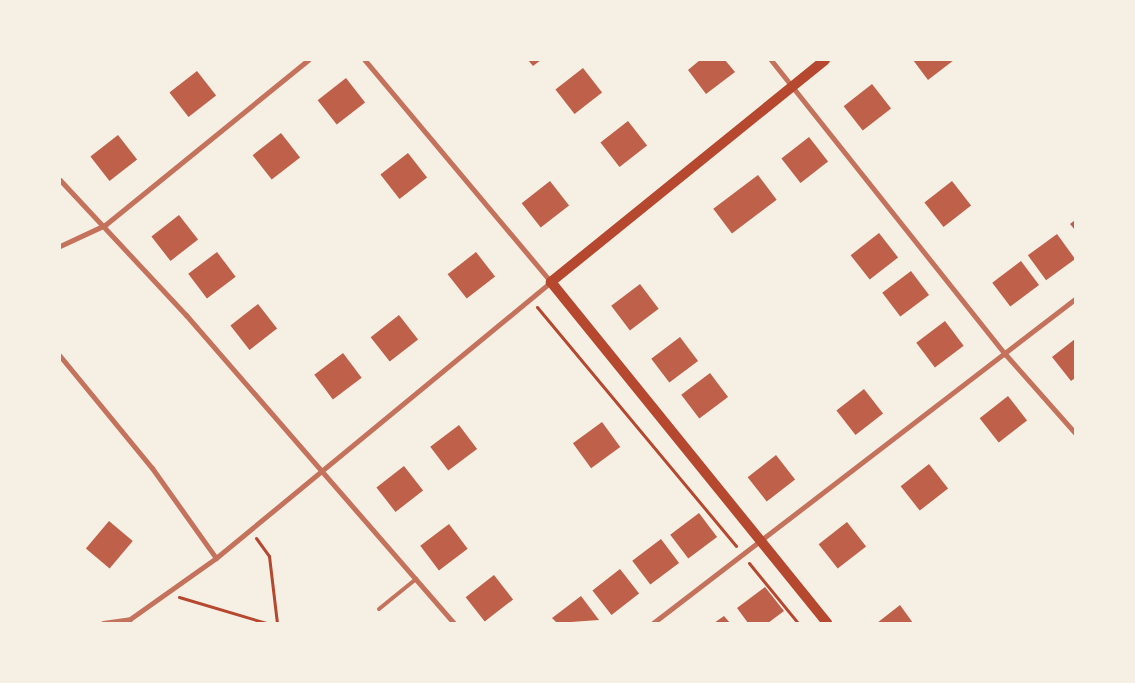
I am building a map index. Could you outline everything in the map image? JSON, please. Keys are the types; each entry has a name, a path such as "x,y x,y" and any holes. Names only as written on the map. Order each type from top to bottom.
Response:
{"main road":[{"path":"825,60 551,282 827,623"}],"street":[{"path":"60,246 105,225 308,60"},
{"path":"103,623 132,621 170,590 216,558 551,282 365,60"},
{"path":"771,60 1006,355 1075,434"},
{"path":"60,180 105,225 322,469 454,623"},
{"path":"652,623 1006,355 1075,299"},
{"path":"60,356 152,468 216,558"}],"lane":[{"path":"379,609 416,579"}],"path":[{"path":"530,299 798,623"},
{"path":"250,529 269,556 277,623"},
{"path":"170,590 184,601 266,623"}],"building":[{"path":"528,60 541,60 533,66"},
{"path":"700,60 725,60 735,72 706,94 688,70"},
{"path":"913,60 954,60 928,80"},
{"path":"583,68 602,92 575,114 555,90"},
{"path":"197,71 216,95 189,117 169,93"},
{"path":"346,78 365,102 337,125 318,100"},
{"path":"872,84 891,108 863,131 844,106"},
{"path":"628,121 647,145 620,167 600,143"},
{"path":"281,133 300,157 272,180 253,155"},
{"path":"118,135 137,159 110,181 90,157"},
{"path":"809,137 828,161 801,183 781,159"},
{"path":"408,153 427,177 400,199 380,175"},
{"path":"758,175 777,200 732,233 713,209"},
{"path":"550,181 569,205 541,228 522,203"},
{"path":"952,181 971,205 944,227 924,203"},
{"path":"179,215 198,239 171,261 151,237"},
{"path":"1075,220 1075,230 1070,224"},
{"path":"879,233 898,257 870,280 851,255"},
{"path":"1057,234 1075,259 1046,280 1028,255"},
{"path":"217,252 236,277 207,298 188,274"},
{"path":"476,252 495,276 467,299 448,274"},
{"path":"1021,261 1039,285 1010,307 992,283"},
{"path":"911,271 929,295 900,317 882,293"},
{"path":"640,284 659,309 630,330 611,306"},
{"path":"258,304 277,328 250,350 230,326"},
{"path":"399,315 418,339 390,362 371,337"},
{"path":"945,321 964,346 935,367 916,343"},
{"path":"680,337 698,361 669,383 651,359"},
{"path":"1075,339 1075,378 1071,381 1052,357"},
{"path":"343,353 362,378 333,399 314,375"},
{"path":"710,373 728,397 699,419 681,395"},
{"path":"864,389 883,413 856,435 836,411"},
{"path":"1008,396 1027,420 999,443 980,418"},
{"path":"602,422 620,447 591,468 573,443"},
{"path":"459,425 477,449 448,471 430,447"},
{"path":"776,455 795,479 767,502 748,477"},
{"path":"929,464 948,488 920,511 901,486"},
{"path":"404,466 423,490 396,512 376,488"},
{"path":"699,513 717,537 688,559 670,535"},
{"path":"109,521 133,541 110,569 86,549"},
{"path":"847,522 866,546 838,569 819,544"},
{"path":"449,524 468,549 439,570 420,546"},
{"path":"661,539 679,563 650,585 632,561"},
{"path":"620,569 639,593 612,615 592,591"},
{"path":"494,575 513,599 485,622 466,597"},
{"path":"765,587 784,611 768,623 748,623 737,608"},
{"path":"581,596 599,620 557,623 552,618"},
{"path":"900,605 913,623 877,623"},
{"path":"724,616 730,623 714,623"}]}
